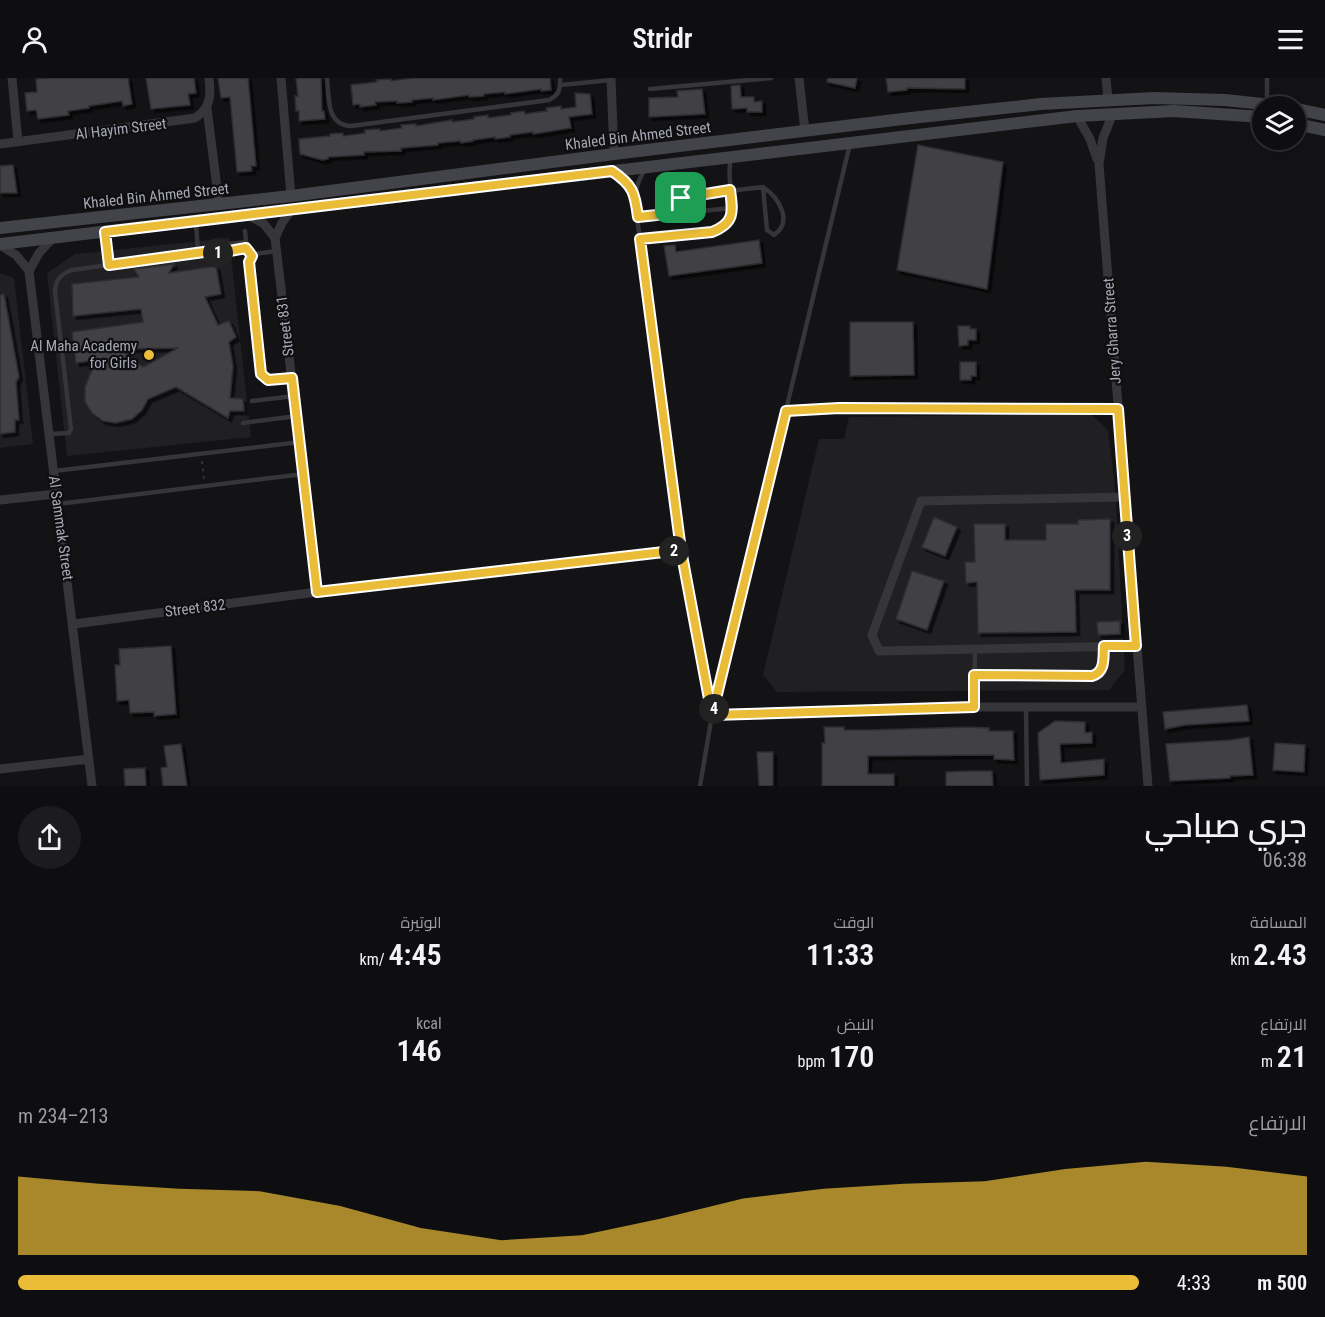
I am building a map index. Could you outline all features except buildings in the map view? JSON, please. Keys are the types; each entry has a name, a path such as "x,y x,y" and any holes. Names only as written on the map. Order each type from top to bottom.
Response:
{"main road":[{"name":"Khaled Bin Ahmed Street","path":"0,245 248,214 291,202 614,154 911,118 1108,99 1224,100 1252,103"},
{"name":"Khaled Bin Ahmed Street","path":"0,228 219,204 291,202 612,171 1077,116 1174,111 1252,116"},
{"path":"1306,111 1325,115"},
{"path":"1306,126 1325,130"}],"street":[{"path":"12,78 18,142"},
{"path":"209,78 211,93 207,108 219,204"},
{"path":"248,214 264,224 275,238 291,202 281,78"},
{"path":"799,78 805,131"},
{"path":"1106,78 1108,99"},
{"path":"611,79 614,154"},
{"name":"Al Hayim Street","path":"0,144 188,120 195,118 207,108"},
{"name":"Jery Gharra Street","path":"1113,113 1103,138 1099,164 1148,786"},
{"name":"Jery Gharra Street","path":"1077,116 1090,139 1099,164"},
{"path":"0,245 16,255 29,271 39,253 53,238"},
{"name":"Street 831","path":"275,238 317,592"},
{"name":"Al Sammak Street","path":"29,271 74,624 92,786"},
{"path":"0,500 56,494"},
{"path":"1124,497 921,501 872,635 879,651 1136,646"},
{"name":"Street 832","path":"74,624 317,592"},
{"path":"712,715 974,707 1140,707"},
{"path":"0,769 89,759"}],"lane":[{"path":"327,78 332,117 340,124 351,126 549,100 556,97 561,85 560,78"},
{"path":"650,89 771,78"},
{"path":"1267,78 1268,96"},
{"path":"561,85 611,79"},
{"path":"700,786 712,715 850,144"},
{"path":"640,239 712,232 723,228 730,219 732,208 728,173 731,158"},
{"path":"647,167 641,175 635,194 640,239 681,550 712,715"},
{"path":"612,171 629,185 635,194"},
{"path":"676,213 678,201 681,198 763,187 778,200 782,210 783,220 780,231 774,235 767,231 763,187"},
{"path":"638,217 732,208"},
{"path":"196,220 198,253"},
{"path":"245,231 246,248 252,256"},
{"path":"105,232 109,265"},
{"path":"49,434 67,434 71,429 55,292 56,282 62,274 72,270 211,251 221,245 246,242"},
{"path":"211,251 219,253 246,248"},
{"path":"252,256 277,251"},
{"path":"252,256 249,262 261,374 268,380 292,378"},
{"path":"252,401 294,396"},
{"path":"786,411 839,408 1118,409"},
{"path":"243,423 297,416"},
{"path":"54,471 300,442"},
{"path":"58,504 304,474"},
{"path":"317,592 681,550"},
{"path":"974,675 1097,675 1103,665 1104,646"},
{"path":"974,707 975,649"},
{"path":"1026,707 1027,786"}],"path":[{"path":"201,454 205,486"}],"shaded area":[{"name":"Al Maha Academy for Girls","path":"229,238 251,437 67,456 47,273 75,254"},
{"path":"0,273 14,278 33,444 0,448"},
{"path":"1091,414 1108,430 1115,487 1125,670 1109,690 777,692 763,675 819,439 844,439 849,417"}],"place":[{"name":"Al Maha Academy for Girls","path":"149,355"}],"route":[{"path":"681,198 678,201 676,213 638,217 635,194 629,185 612,171 105,232 109,265 246,248 252,256 249,262 261,374 268,380 292,378 317,592 681,550 712,715 974,707 974,675 1092,676 1097,675 1101,670 1104,646 1136,646 1118,409 839,408 786,411 712,715 696,632 681,550 640,239 712,232 723,228 730,219 732,208 730,190 681,198"}]}
